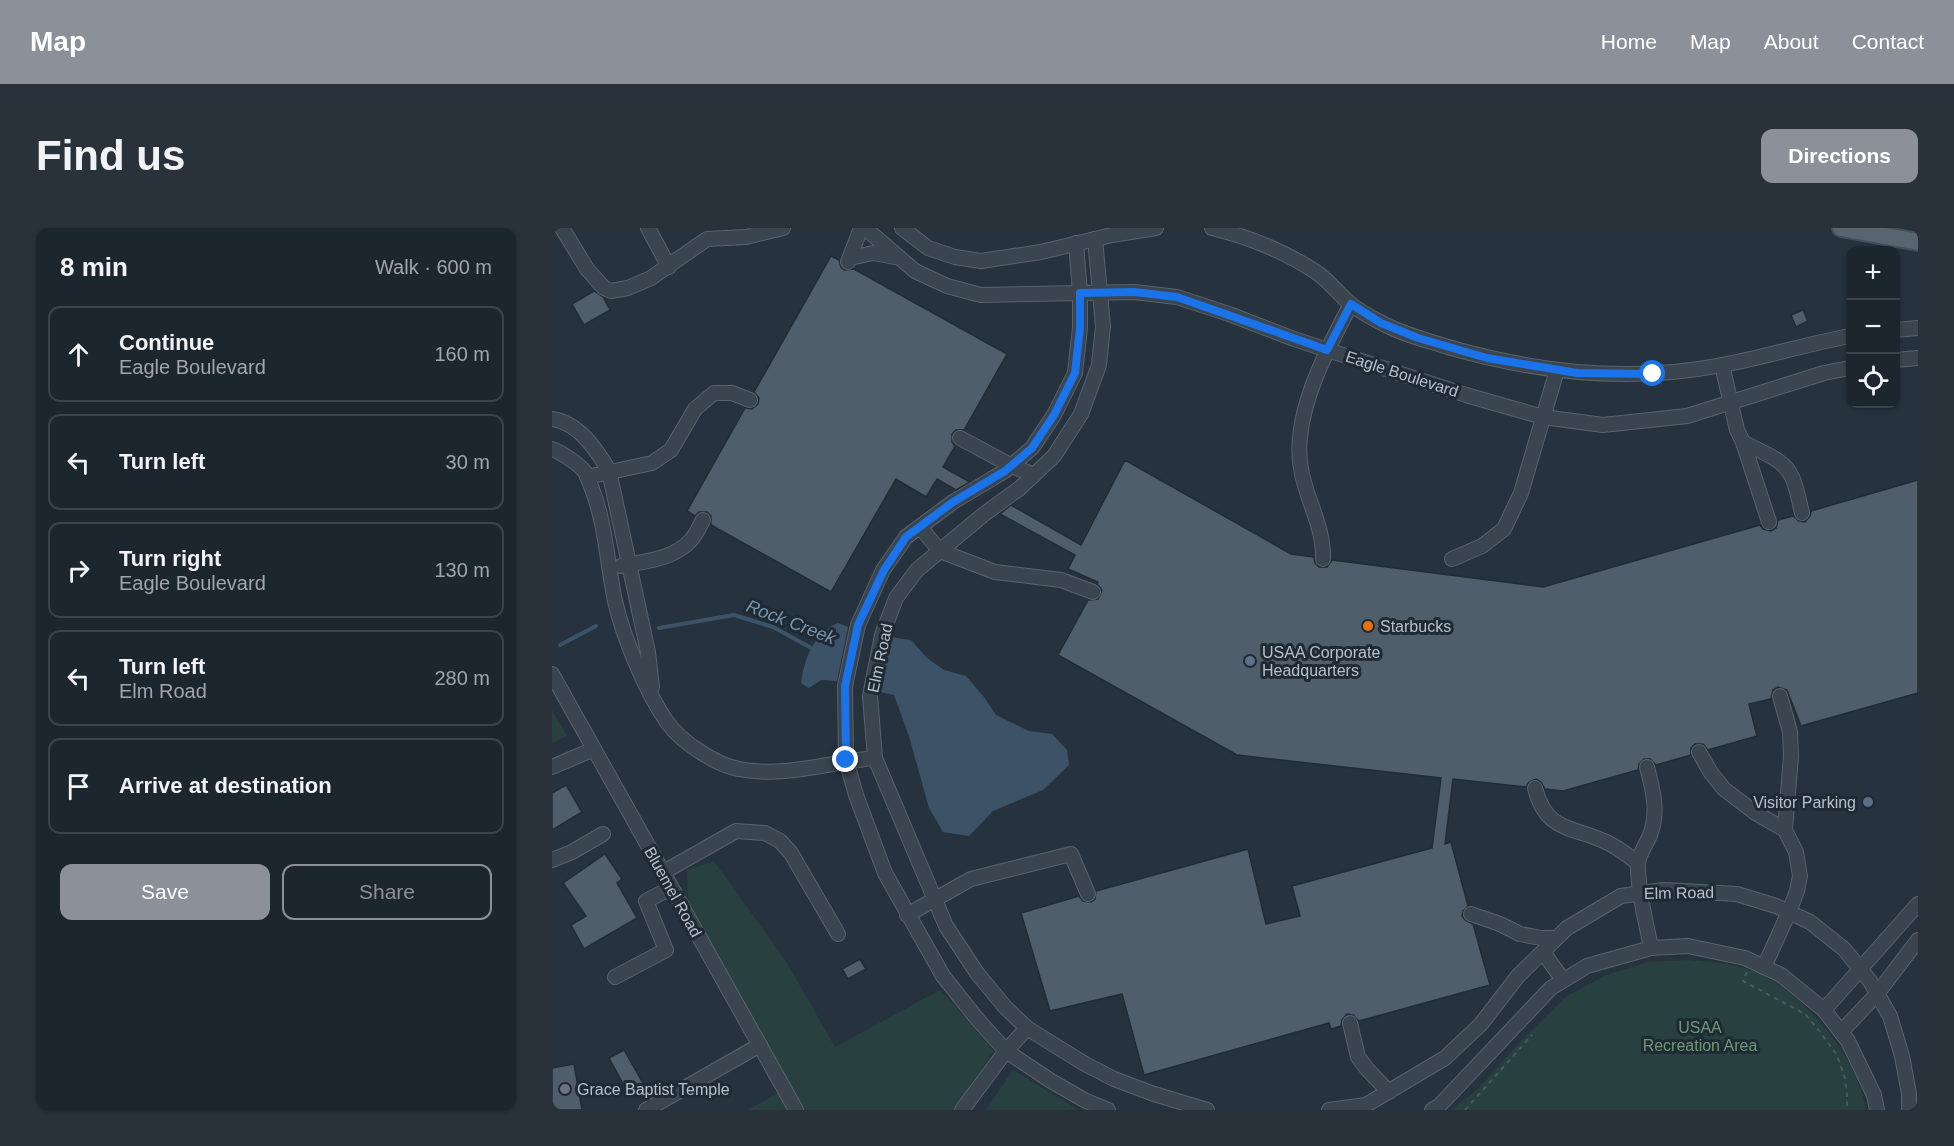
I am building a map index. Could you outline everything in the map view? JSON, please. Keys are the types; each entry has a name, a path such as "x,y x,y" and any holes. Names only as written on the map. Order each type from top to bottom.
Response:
{"main road":[{"path":"1840,228 1918,242"}],"street":[{"path":"562,228 587,269 604,288 611,291 628,288 651,278 706,239 746,237 783,228"},
{"path":"648,228 669,267"},
{"path":"902,228 928,248 955,257 981,261 1041,252 1155,228"},
{"path":"1212,228 1240,235 1280,252 1318,273 1351,304 1381,323 1418,338 1487,358 1577,373 1653,374 1722,365 1810,343 1846,337"},
{"path":"869,230 848,261 873,253 900,259"},
{"name":"Eagle Boulevard","path":"869,230 915,271 947,286 981,295 1134,292 1177,297 1327,350 1543,417 1603,425 1687,416 1846,369"},
{"name":"Elm Road","path":"1095,239 1103,326 1099,365 1080,414 1054,456 1020,488 983,515 917,570 896,598 882,634 870,696 875,758 946,926 977,973 1005,1007 1027,1028 1114,1079 1154,1095 1207,1110"},
{"name":"Elm Road","path":"1076,243 1080,328 1075,373 1054,415 1032,448 1012,466 953,502 906,537 884,570 858,625 845,686 846,760 856,795 885,873 943,976 1006,1051 1051,1081 1086,1101 1108,1110"},
{"path":"1323,558 1323,543 1301,472 1299,442 1302,420 1327,350 1351,304"},
{"path":"1900,330 1918,328"},
{"path":"1900,360 1918,358"},
{"path":"1722,365 1737,430 1769,522"},
{"path":"1452,559 1482,546 1504,529 1521,494 1557,370"},
{"path":"587,477 652,463 671,450 695,409 714,393 732,393 750,400"},
{"path":"552,419 559,420 581,434 597,450 609,471 648,652 652,695"},
{"path":"960,438 1034,475"},
{"path":"1743,442 1777,460 1787,468 1792,476 1802,513"},
{"path":"552,448 585,472 600,510 615,602 634,658 668,723 685,741 711,758 736,769 765,773 846,760 875,758"},
{"path":"610,569 676,552 692,540 703,520"},
{"path":"920,526 940,551 995,573 1061,580 1093,592"},
{"name":"Bluemel Road","path":"552,674 796,1110"},
{"path":"1764,967 1790,912 1800,876 1796,852 1785,830 1791,756 1790,732 1780,696"},
{"path":"552,767 594,749"},
{"path":"1699,752 1711,773 1724,789 1754,812 1785,830"},
{"path":"1647,767 1655,799 1655,815 1651,834 1638,863 1651,948"},
{"path":"1535,788 1542,808 1549,818 1560,825 1607,842 1638,863"},
{"path":"662,873 736,831 765,833 780,841 791,853 838,934"},
{"path":"552,860 572,852 603,834"},
{"path":"907,915 970,879 1071,854 1088,894"},
{"path":"615,977 666,950 646,901 671,888"},
{"name":"Elm Road","path":"1329,1110 1382,1100 1445,1058 1481,1024 1518,976 1567,928 1621,896 1664,890 1737,894 1776,906 1810,922 1844,949 1890,1016 1902,1056 1909,1110"},
{"path":"1824,1010 1918,904"},
{"path":"1471,914 1520,934 1557,938"},
{"path":"1841,1032 1877,994 1918,940"},
{"path":"1432,1110 1439,1106 1508,1036 1551,988 1563,980 1587,966 1651,948 1688,946 1751,961 1764,967 1781,975 1824,1010 1848,1041 1874,1095 1877,1110"},
{"path":"1543,952 1563,980"},
{"path":"1350,1023 1358,1057 1382,1100"},
{"path":"962,1110 1006,1051 1027,1028"},
{"path":"646,1110 760,1046"}],"path":[{"path":"1751,961 1743,981 1805,1014 1837,1055 1848,1095 1847,1110"},
{"path":"1465,1110 1532,1035"}],"green space":[{"path":"552,710 567,736 552,743"},
{"path":"714,861 787,963 835,1047 940,990 994,1051 954,1110 748,1110 774,1095 787,1084 688,905 687,870"},
{"name":"USAA Recreation Area","path":"1689,960 1745,968 1772,980 1790,994 1825,1028 1839,1048 1852,1068 1861,1089 1866,1110 1450,1110 1478,1089 1523,1039 1567,996 1606,975 1648,962"},
{"path":"1013,1070 1079,1110 986,1110"}],"water":[{"path":"838,623 848,627 837,681 821,680 809,688 801,683 808,656 823,633"},
{"path":"889,637 911,640 927,658 944,670 966,676 996,715 1029,731 1052,734 1067,750 1069,765 1043,790 993,811 969,836 943,832 929,808 909,736 894,695 880,692"}],"building":[{"path":"831,256 839,260 844,270 854,269 1007,354 964,430 956,430 952,434 952,442 955,446 943,467 970,482 956,490 937,479 926,497 896,479 831,592 711,525 711,516 707,512 699,512 695,516 687,511 745,408 752,409 758,404 759,398 754,392"},
{"path":"594,291 603,297 610,310 584,325 572,304"},
{"path":"1803,310 1808,321 1796,327 1791,315"},
{"path":"1125,460 1291,554 1314,557 1319,567 1327,567 1332,560 1543,587 1760,525 1763,529 1771,531 1776,528 1778,520 1793,516 1805,522 1811,511 1918,480 1918,693 1801,726 1787,690 1778,687 1773,690 1771,699 1749,704 1757,736 1708,750 1703,744 1695,744 1691,748 1691,755 1656,765 1650,759 1644,759 1639,764 1638,770 1563,791 1545,789 1536,779 1529,782 1526,787 1453,779 1445,844 1451,842 1468,906 1462,916 1473,924 1490,985 1359,1021 1353,1015 1347,1014 1341,1026 1331,1029 1329,1023 1144,1075 1122,994 1050,1011 1021,913 1079,896 1083,901 1091,902 1095,899 1096,891 1248,849 1266,924 1300,916 1292,886 1432,848 1441,778 1237,755 1058,655 1088,600 1098,599 1102,590 1098,582 1068,569 1075,555 1000,514 1011,505 1081,545"},
{"path":"566,785 582,812 552,830 552,793"},
{"path":"605,854 622,879 617,883 637,918 584,949 571,925 586,916 563,883"},
{"path":"860,959 866,969 848,979 842,969"},
{"path":"624,1050 643,1083 627,1091 609,1058"},
{"name":"Grace Baptist Temple","path":"574,1064 582,1110 552,1110 552,1068"}],"waterway":[{"name":"Rock Creek","path":"659,628 734,615 773,627 815,650"},
{"name":"Rock Creek","path":"560,645 596,626"}],"place":[{"name":"Starbucks","path":"1368,626"},
{"name":"USAA Corporate Headquarters","path":"1250,661"},
{"name":"Visitor Parking","path":"1868,802"},
{"name":"Grace Baptist Temple","path":"565,1089"}],"route":[{"path":"846,760 845,686 858,625 884,570 906,537 953,502 1005,471 1032,448 1054,415 1075,373 1080,328 1080,293 1134,292 1177,297 1327,350 1351,304 1381,323 1418,338 1487,358 1577,373 1653,374"}]}
